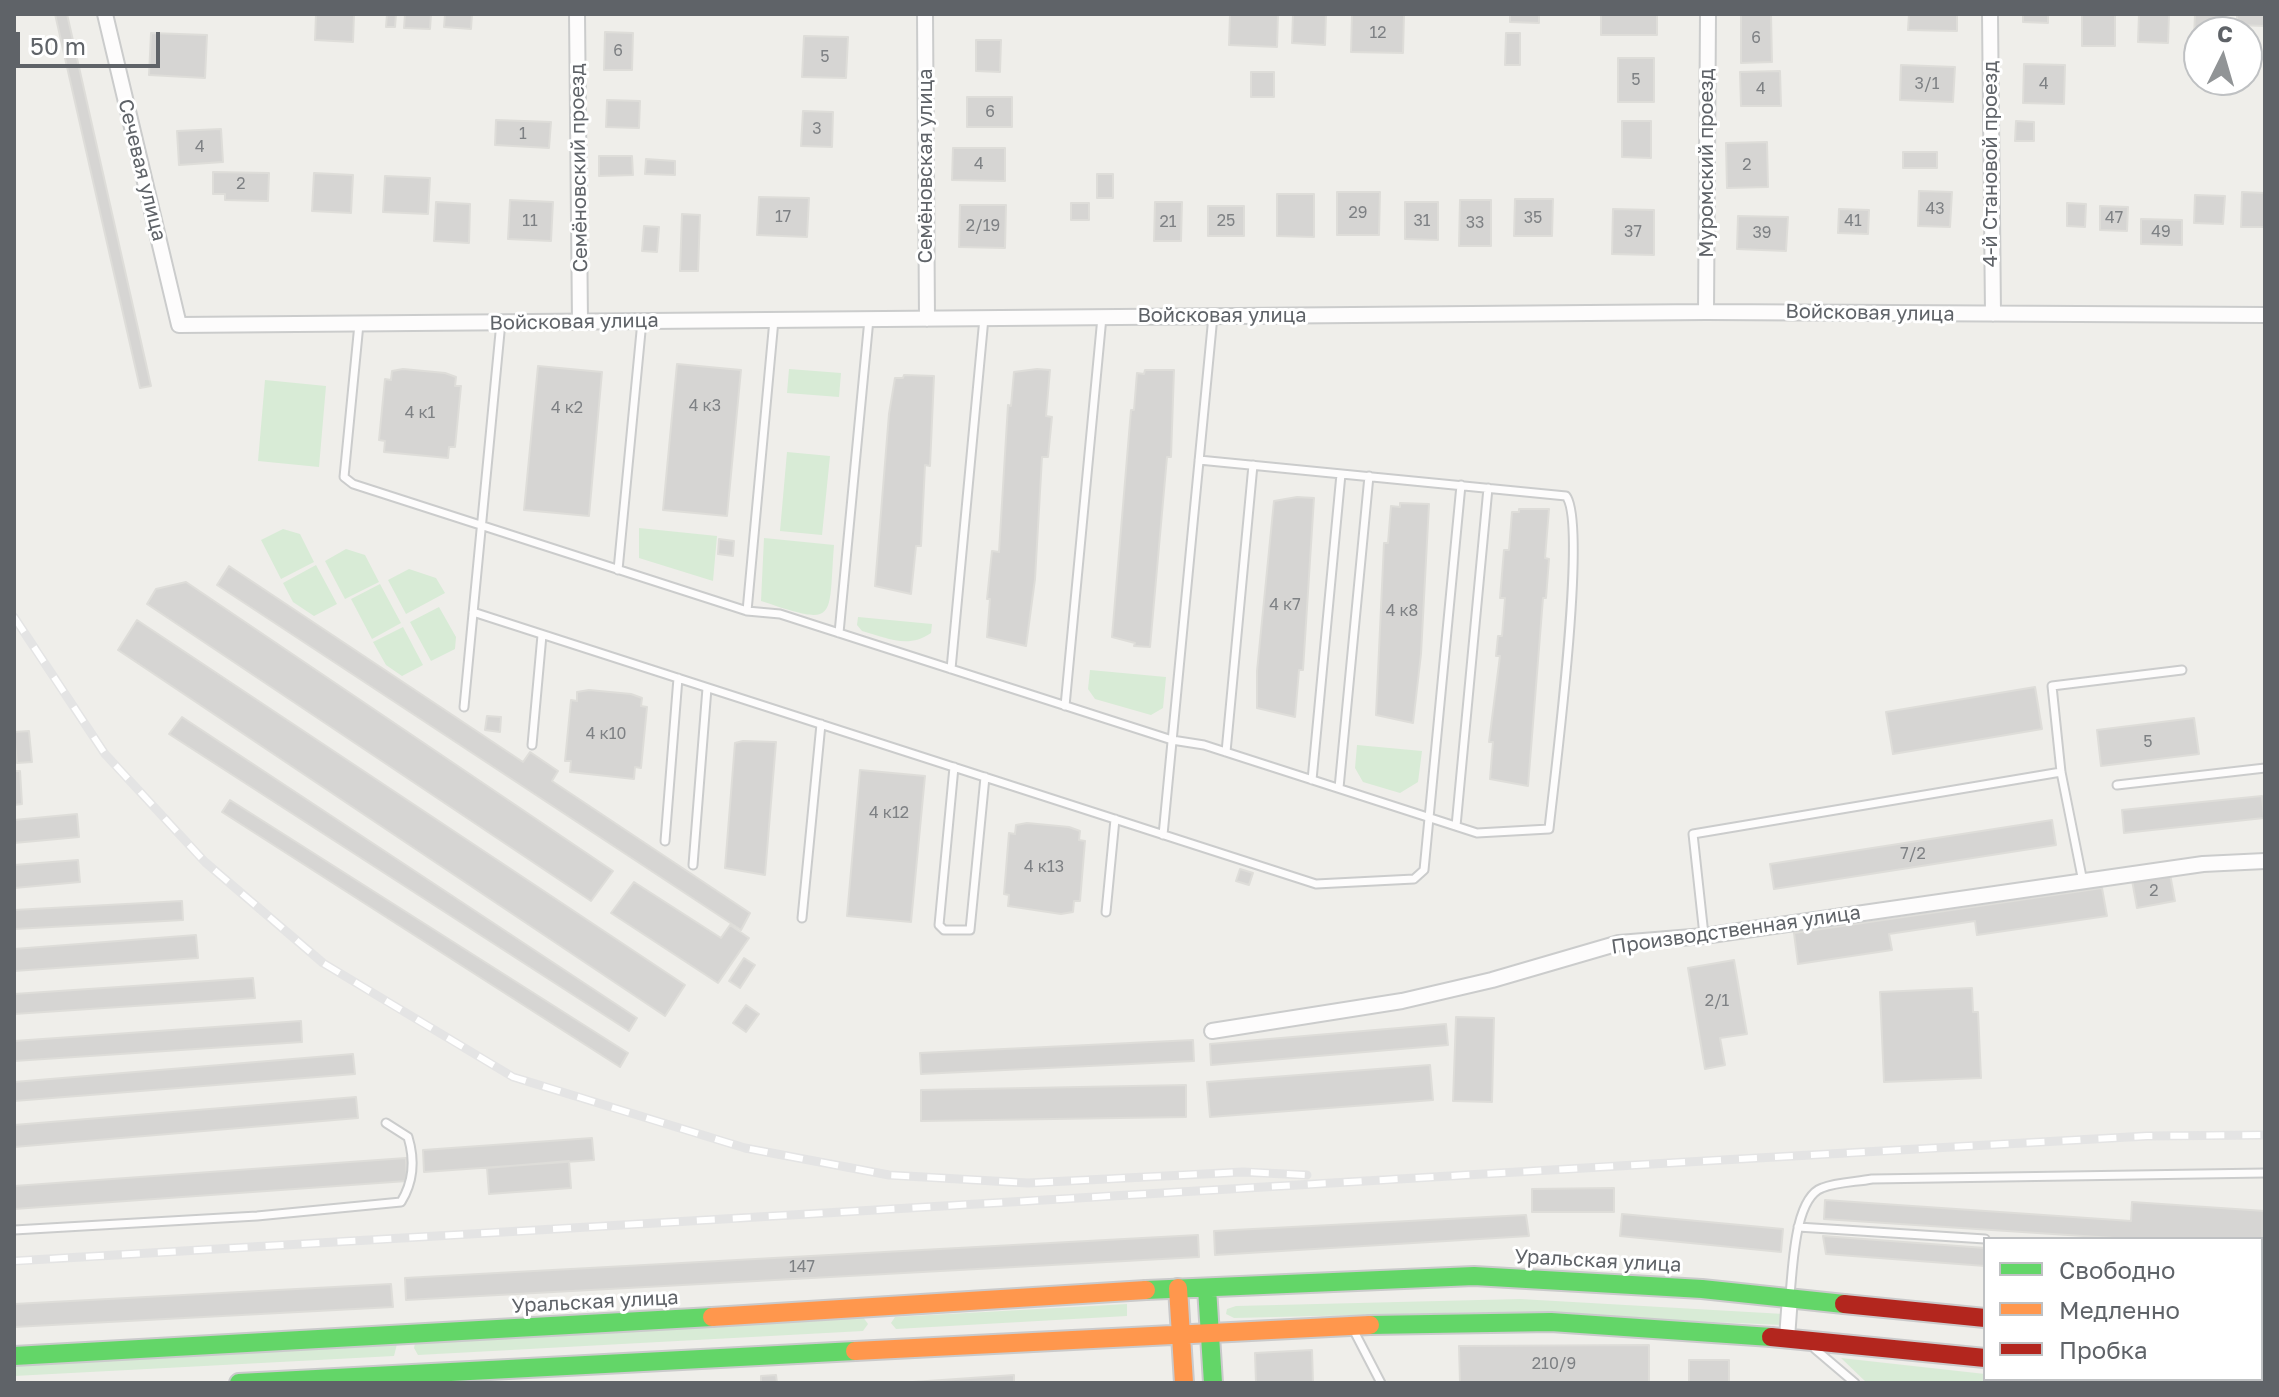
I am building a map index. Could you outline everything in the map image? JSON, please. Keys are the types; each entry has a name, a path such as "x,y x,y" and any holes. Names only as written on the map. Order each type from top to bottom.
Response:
{"main road":[{"name":"Уральская улица","path":"14,1356 1178,1288 1474,1276 1572,1279 1790,1297 1983,1318"},
{"path":"1178,1288 1184,1383"},
{"path":"1207,1288 1213,1383"},
{"path":"239,1383 436,1378 1351,1325 1551,1322 1796,1338 1983,1358"}],"street":[{"name":"Сечевая улица","path":"105,14 179,325"},
{"name":"Семёновский проезд","path":"577,14 580,322"},
{"name":"Семёновская улица","path":"925,14 927,319"},
{"name":"Муромский проезд","path":"1706,312 1708,14"},
{"name":"4-й Становой проезд","path":"1990,14 1993,314"},
{"name":"Войсковая улица","path":"179,325 1706,312 2265,315"},
{"name":"Производственная улица","path":"1212,1031 1402,1001 1492,980 1619,943 1704,936 2203,864 2265,861"},
{"path":"1790,1297 1796,1338"}],"lane":[{"path":"1163,835 1213,316"},
{"path":"1065,706 1102,317"},
{"path":"951,669 984,318"},
{"path":"839,633 869,319"},
{"path":"747,611 774,320"},
{"path":"618,570 642,321"},
{"path":"464,707 501,322"},
{"path":"359,324 344,477 353,484 747,611 780,614 1172,740 1226,752 1484,835 1549,829 1574,570 1570,501 1560,495 1199,460"},
{"path":"1226,752 1253,465"},
{"path":"1312,780 1341,474"},
{"path":"1339,788 1369,476"},
{"path":"473,612 1316,884 1331,886 1419,878 1424,870 1461,485"},
{"path":"1456,826 1488,488"},
{"path":"532,745 542,635"},
{"path":"2083,882 2061,772 2052,686 2182,670"},
{"path":"665,841 678,678"},
{"path":"693,865 707,688"},
{"path":"802,918 821,724"},
{"path":"954,767 939,925 944,930 970,930 985,777"},
{"path":"2117,785 2265,768"},
{"path":"1704,936 1693,834 2061,772"},
{"path":"1106,912 1115,819"},
{"path":"14,1230 257,1216 401,1202 409,1189 414,1155 408,1137 386,1123"},
{"path":"1790,1297 1798,1227 1807,1201 1819,1189 1872,1179 2265,1173"},
{"path":"1798,1227 1983,1239"},
{"path":"1351,1325 1381,1383"},
{"path":"1796,1338 1855,1383"}],"green space":[{"path":"789,369 841,373 839,397 787,393"},
{"path":"265,380 326,386 319,467 258,461"},
{"path":"787,452 830,456 822,535 780,531"},
{"path":"639,528 717,536 713,581 639,558"},
{"path":"283,529 300,534 314,562 281,579 261,540"},
{"path":"764,538 834,545 829,603 824,611 817,615 804,614 761,601"},
{"path":"346,549 365,555 379,582 345,599 325,561"},
{"path":"316,565 337,604 314,616 293,602 283,583"},
{"path":"409,569 436,578 445,593 406,614 388,580"},
{"path":"380,584 401,623 372,639 351,599"},
{"path":"439,607 456,637 455,649 431,661 410,622"},
{"path":"858,617 932,624 931,633 914,640 889,639 862,631 857,625"},
{"path":"403,627 423,665 402,676 386,665 373,642"},
{"path":"1090,670 1166,677 1163,708 1151,715 1095,699 1088,689"},
{"path":"1357,745 1422,751 1418,782 1400,793 1363,782 1355,768"},
{"path":"1520,1299 1784,1314 1782,1325 1488,1312 1234,1318 1226,1314 1227,1309 1236,1306"},
{"path":"1127,1304 1127,1316 896,1329 891,1323 895,1317"},
{"path":"863,1317 868,1324 863,1331 418,1355 414,1348 415,1343"},
{"path":"397,1344 394,1356 14,1376 14,1361"},
{"path":"1841,1358 1983,1374 1983,1381 2019,1381 2019,1382 1867,1383"}],"building":[{"path":"55,14 67,14 151,386 140,388"},
{"path":"316,14 354,14 353,42 315,40"},
{"path":"387,14 396,14 395,27 386,27"},
{"path":"405,14 431,14 430,29 404,28"},
{"path":"445,14 472,14 471,29 444,27"},
{"path":"1230,14 1278,14 1277,47 1229,45"},
{"path":"1293,14 1326,14 1325,45 1292,43"},
{"path":"1352,14 1404,14 1403,53 1351,52"},
{"path":"1510,14 1539,14 1539,23 1510,22"},
{"path":"1601,14 1657,14 1657,35 1601,35"},
{"path":"1741,14 1771,14 1772,62 1741,63"},
{"path":"1909,14 1957,14 1957,31 1908,30"},
{"path":"2023,14 2048,14 2048,23 2023,22"},
{"path":"2082,14 2115,14 2115,46 2082,46"},
{"path":"2139,14 2169,14 2168,43 2138,42"},
{"path":"2195,14 2222,14 2222,16"},
{"path":"2265,14 2265,26 2263,16 2237,16"},
{"path":"605,32 633,33 632,70 604,70"},
{"path":"151,33 207,35 205,78 149,75"},
{"path":"1506,33 1520,33 1520,65 1505,65"},
{"path":"804,36 848,37 846,78 802,77"},
{"path":"976,40 1001,40 1000,72 976,71"},
{"path":"1618,58 1654,58 1654,102 1618,102"},
{"path":"2024,64 2065,65 2064,104 2023,103"},
{"path":"1901,65 1955,67 1953,102 1900,100"},
{"path":"1780,71 1781,106 1741,106 1740,72"},
{"path":"1251,72 1274,72 1274,97 1251,97"},
{"path":"967,97 1012,97 1012,127 967,127"},
{"path":"607,100 640,101 639,128 606,127"},
{"path":"803,111 833,112 832,147 801,146"},
{"path":"496,120 551,122 549,148 495,145"},
{"path":"1622,121 1651,121 1651,158 1622,157"},
{"path":"2016,121 2034,122 2034,141 2015,141"},
{"path":"221,129 223,162 179,165 177,131"},
{"path":"1767,142 1768,187 1727,188 1726,143"},
{"path":"953,148 1005,148 1005,181 952,180"},
{"path":"1903,152 1937,152 1937,168 1903,168"},
{"path":"599,156 632,156 633,175 599,176"},
{"path":"646,159 675,161 675,175 645,174"},
{"path":"213,172 269,173 268,201 225,200 225,194 213,194"},
{"path":"314,173 353,175 351,213 312,211"},
{"path":"1097,174 1113,174 1113,198 1097,198"},
{"path":"385,176 430,178 428,214 383,212"},
{"path":"1919,191 1952,192 1950,227 1918,226"},
{"path":"1337,192 1380,192 1379,235 1337,235"},
{"path":"2242,192 2265,193 2265,227 2241,227"},
{"path":"1277,194 1314,194 1314,237 1277,236"},
{"path":"2195,195 2225,196 2223,224 2194,223"},
{"path":"759,197 809,198 807,237 757,235"},
{"path":"1515,199 1553,199 1552,236 1514,236"},
{"path":"510,200 553,202 551,241 508,239"},
{"path":"1460,200 1491,200 1491,246 1459,246"},
{"path":"436,202 470,204 469,243 434,241"},
{"path":"1155,202 1182,202 1181,241 1154,241"},
{"path":"1405,202 1438,202 1438,240 1405,239"},
{"path":"1071,203 1089,203 1089,220 1071,220"},
{"path":"2067,203 2086,204 2085,227 2067,226"},
{"path":"960,205 1006,205 1005,248 959,247"},
{"path":"1208,206 1244,206 1244,236 1208,236"},
{"path":"2100,206 2128,207 2127,231 2100,230"},
{"path":"1613,209 1654,210 1654,255 1612,254"},
{"path":"1839,209 1869,210 1868,234 1838,233"},
{"path":"682,214 700,215 698,271 680,271"},
{"path":"1738,216 1788,217 1786,251 1737,249"},
{"path":"2141,219 2182,220 2182,245 2141,244"},
{"path":"644,226 659,227 657,252 642,251"},
{"path":"677,364 741,370 727,516 663,510"},
{"path":"538,366 602,372 589,516 524,510"},
{"path":"403,369 445,373 456,377 455,386 461,386 455,447 449,447 448,458 384,452 385,441 379,440 385,379 391,380 392,371"},
{"path":"1050,370 1046,416 1052,417 1048,457 1042,457 1035,579 1026,646 987,637 990,599 987,599 992,551 999,552 1008,405 1011,406 1014,372"},
{"path":"1145,370 1174,370 1171,457 1167,457 1150,647 1134,646 1135,643 1112,637 1131,410 1134,410 1137,373 1144,374"},
{"path":"904,375 934,376 930,466 925,465 921,546 916,546 911,594 875,586 889,414 895,378 903,378"},
{"path":"1314,498 1303,670 1299,670 1295,717 1257,708 1257,671 1274,501"},
{"path":"1400,503 1429,504 1421,654 1413,723 1376,715 1384,543 1388,543 1391,506 1400,507"},
{"path":"1519,509 1549,509 1545,558 1549,559 1528,786 1490,779 1493,742 1489,742 1500,656 1496,656 1498,636 1502,636 1505,598 1500,598 1504,550 1509,550 1512,512 1519,512"},
{"path":"719,539 734,541 733,556 718,554"},
{"path":"229,566 523,762 530,752 558,771 552,781 750,913 741,930 217,585"},
{"path":"186,582 613,871 591,901 147,604 156,589"},
{"path":"137,620 685,985 665,1016 118,650"},
{"path":"2035,687 2042,729 1893,754 1886,712"},
{"path":"589,690 631,694 642,698 641,706 647,707 641,768 635,767 634,779 570,772 571,761 565,761 571,700 577,701 577,692"},
{"path":"487,716 501,717 500,732 485,730"},
{"path":"182,717 637,1018 629,1031 169,734"},
{"path":"2194,718 2199,754 2101,766 2097,730"},
{"path":"29,731 32,762 17,763 14,732"},
{"path":"776,742 765,875 725,868 735,743"},
{"path":"860,770 925,776 911,922 847,916"},
{"path":"14,771 20,771 22,804 14,805"},
{"path":"2262,796 2264,818 2124,833 2122,810"},
{"path":"230,800 628,1053 620,1067 222,812"},
{"path":"77,814 79,837 14,843 14,820"},
{"path":"2052,820 2056,845 1774,889 1770,864"},
{"path":"1027,823 1080,831 1079,840 1085,841 1080,901 1074,901 1073,912 1061,914 1008,906 1009,895 1004,894 1009,833 1015,834 1016,825"},
{"path":"78,860 80,882 14,888 14,865"},
{"path":"1240,869 1253,873 1249,885 1236,881"},
{"path":"2170,874 2175,901 2137,908 2132,880"},
{"path":"634,882 721,938 730,925 749,938 718,983 611,913"},
{"path":"2102,888 2107,916 1977,935 1975,921 1889,934 1892,950 1798,964 1794,933"},
{"path":"182,901 183,920 14,929 14,910"},
{"path":"196,935 198,958 14,971 14,949"},
{"path":"744,958 755,965 740,988 729,981"},
{"path":"1734,960 1747,1034 1720,1038 1725,1065 1705,1069 1688,968"},
{"path":"253,978 255,998 14,1014 14,994"},
{"path":"1972,988 1973,1012 1978,1012 1981,1078 1884,1082 1880,992"},
{"path":"746,1005 759,1014 746,1032 733,1023"},
{"path":"1456,1017 1494,1018 1492,1102 1453,1101"},
{"path":"301,1021 302,1042 14,1061 14,1041"},
{"path":"1446,1024 1448,1045 1211,1065 1210,1044"},
{"path":"1193,1040 1194,1061 921,1074 920,1053"},
{"path":"353,1054 355,1074 14,1101 14,1082"},
{"path":"1430,1065 1433,1100 1210,1117 1207,1082"},
{"path":"1186,1085 1186,1117 921,1121 921,1090"},
{"path":"356,1097 358,1118 14,1147 14,1125"},
{"path":"592,1138 594,1160 424,1172 423,1150"},
{"path":"406,1158 407,1181 14,1209 14,1186"},
{"path":"569,1161 571,1188 489,1194 487,1168"},
{"path":"1614,1188 1614,1212 1532,1212 1532,1189"},
{"path":"1825,1200 2131,1221 2132,1202 2265,1211 2265,1248 2263,1237 2098,1237 1824,1219"},
{"path":"1622,1214 1783,1229 1781,1252 1620,1236"},
{"path":"1526,1215 1529,1236 1215,1255 1214,1231"},
{"path":"1198,1235 1199,1257 406,1300 405,1278"},
{"path":"1823,1236 1983,1248 1983,1266 1826,1254"},
{"path":"391,1284 393,1307 14,1327 14,1304"},
{"path":"1649,1345 1649,1383 1460,1383 1459,1346"},
{"path":"1312,1350 1313,1383 1256,1383 1255,1353"},
{"path":"1689,1360 1729,1360 1729,1383 1689,1383"},
{"path":"776,1375 777,1383 761,1383 761,1376"},
{"path":"1014,1375 1014,1383 913,1383 913,1382"}],"railway":[{"path":"14,617 105,754 205,862 323,963 513,1077 745,1148 889,1175 1028,1183 1243,1172 1307,1175"},
{"path":"14,1261 2147,1136 2265,1135"}],"traffic: fast":[{"path":"1146,1290 1474,1276 1702,1289 1844,1304"},
{"path":"1207,1288 1213,1383"},
{"path":"14,1356 712,1317"},
{"path":"1370,1325 1551,1322 1771,1337"},
{"path":"239,1383 855,1351"}],"traffic: slow":[{"path":"1178,1288 1184,1383"},
{"path":"712,1317 1146,1290"},
{"path":"855,1351 1370,1325"}],"traffic: jam":[{"path":"1844,1304 1983,1318"},
{"path":"1771,1337 1983,1358"},
{"path":"2192,1381 2210,1383"}]}
